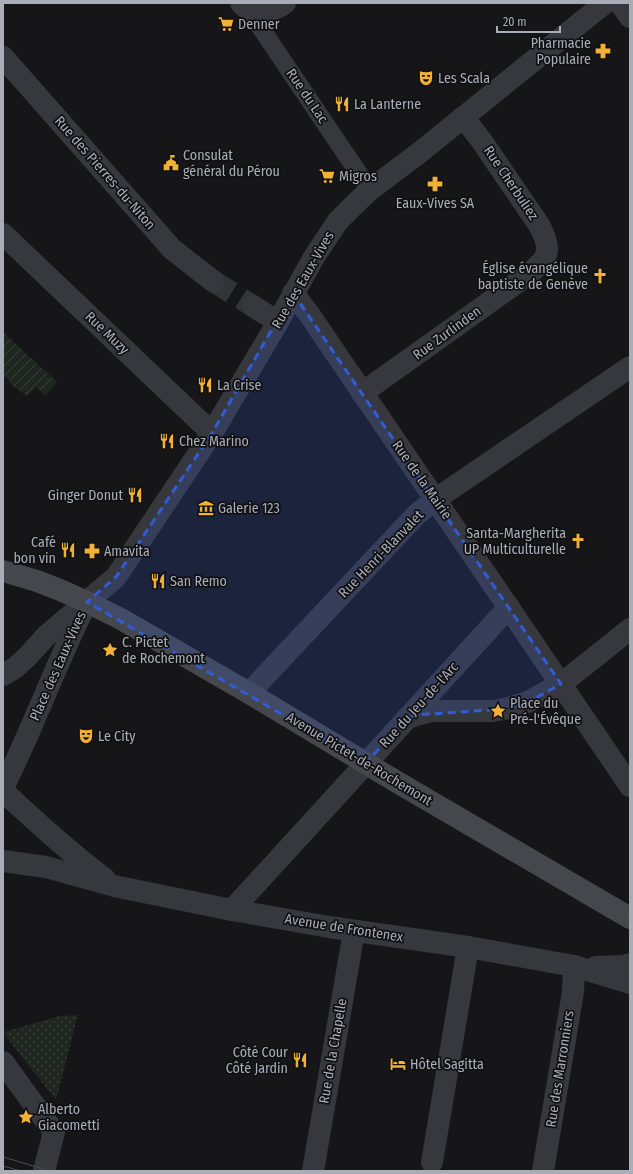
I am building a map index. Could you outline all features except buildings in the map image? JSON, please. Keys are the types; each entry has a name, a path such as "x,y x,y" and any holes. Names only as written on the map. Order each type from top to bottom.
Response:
{"main road":[{"name":"Avenue Pictet-de-Rochemont","path":"3,572 37,581 87,602 121,619 630,918"}],"street":[{"path":"244,6 257,12 264,12 272,11 285,3"},
{"name":"Rue des Eaux-Vives","path":"87,602 116,577 212,434 278,322 293,293 325,239 338,221 370,190 464,117 605,3"},
{"path":"620,3 630,17"},
{"name":"Rue du Lac","path":"244,6 370,190"},
{"name":"Rue des Pierres-du-Niton","path":"3,57 172,249 213,281"},
{"name":"Rue Cherbuliez","path":"464,117 539,224 545,237 546,254"},
{"name":"Rue Muzy","path":"3,234 212,434"},
{"name":"Rue Zurlinden","path":"362,393 529,274 544,259 546,254"},
{"name":"Rue de la Mairie","path":"293,293 436,499 630,786"},
{"path":"253,306 278,322"},
{"name":"Rue Henri-Blanvalet","path":"249,693 417,514 436,499 630,367"},
{"name":"Place des Eaux-Vives","path":"3,675 15,668 46,636 87,602"},
{"name":"Place des Eaux-Vives","path":"3,790 64,648 87,602"},
{"name":"Rue du Jeu-de-l'Arc","path":"232,910 508,607"},
{"path":"406,719 431,712 492,711 505,709 528,702 561,684 630,629"},
{"name":"Avenue de Frontenex","path":"3,790 34,820 79,859 114,886"},
{"name":"Avenue de Frontenex","path":"3,861 46,867 114,886 232,910 354,931 468,947 574,966 630,983"},
{"name":"Rue de la Chapelle","path":"312,1171 354,931"},
{"path":"430,1166 468,947"},
{"name":"Avenue de Frontenex","path":"574,966 610,967 630,964"},
{"name":"Rue des Marronniers","path":"543,1171 572,992 574,966"},
{"path":"3,1062 54,1132 44,1171"}],"highlighted area":[{"path":"293,293 561,684 528,702 505,709 416,715 406,719 366,763 87,602 116,577 212,433"}],"shaded area":[{"path":"3,332 57,382 45,395 36,387 27,396 9,383 10,381 3,376"},
{"path":"78,1015 56,1100 3,1032 60,1016"}],"tunnel":[{"path":"213,281 253,306"}],"tram line":[{"path":"3,1157 50,1171"},
{"path":"3,1166 21,1171"}],"place":[{"name":"Denner","path":"226,24"},
{"name":"Pharmacie Populaire","path":"603,51"},
{"name":"Les Scala","path":"426,78"},
{"name":"La Lanterne","path":"342,104"},
{"name":"Consulat général du Pérou","path":"171,163"},
{"name":"Migros","path":"327,176"},
{"name":"Eaux-Vives SA","path":"435,184"},
{"name":"Église évangélique baptiste de Genève","path":"600,276"},
{"name":"La Crise","path":"205,385"},
{"name":"Chez Marino","path":"167,441"},
{"name":"Ginger Donut","path":"135,495"},
{"name":"Galerie 123","path":"206,508"},
{"name":"Santa-Margherita UP Multiculturelle","path":"578,541"},
{"name":"Café bon vin","path":"68,550"},
{"name":"Amavita","path":"92,551"},
{"name":"San Remo","path":"158,581"},
{"name":"C. Pictet de Rochemont","path":"110,650"},
{"name":"Place du Pré-l'Évêque","path":"498,711"},
{"name":"Le City","path":"86,736"},
{"name":"Côté Cour Côté Jardin","path":"300,1060"},
{"name":"Hôtel Sagitta","path":"398,1064"},
{"name":"Alberto Giacometti","path":"26,1117"}]}
